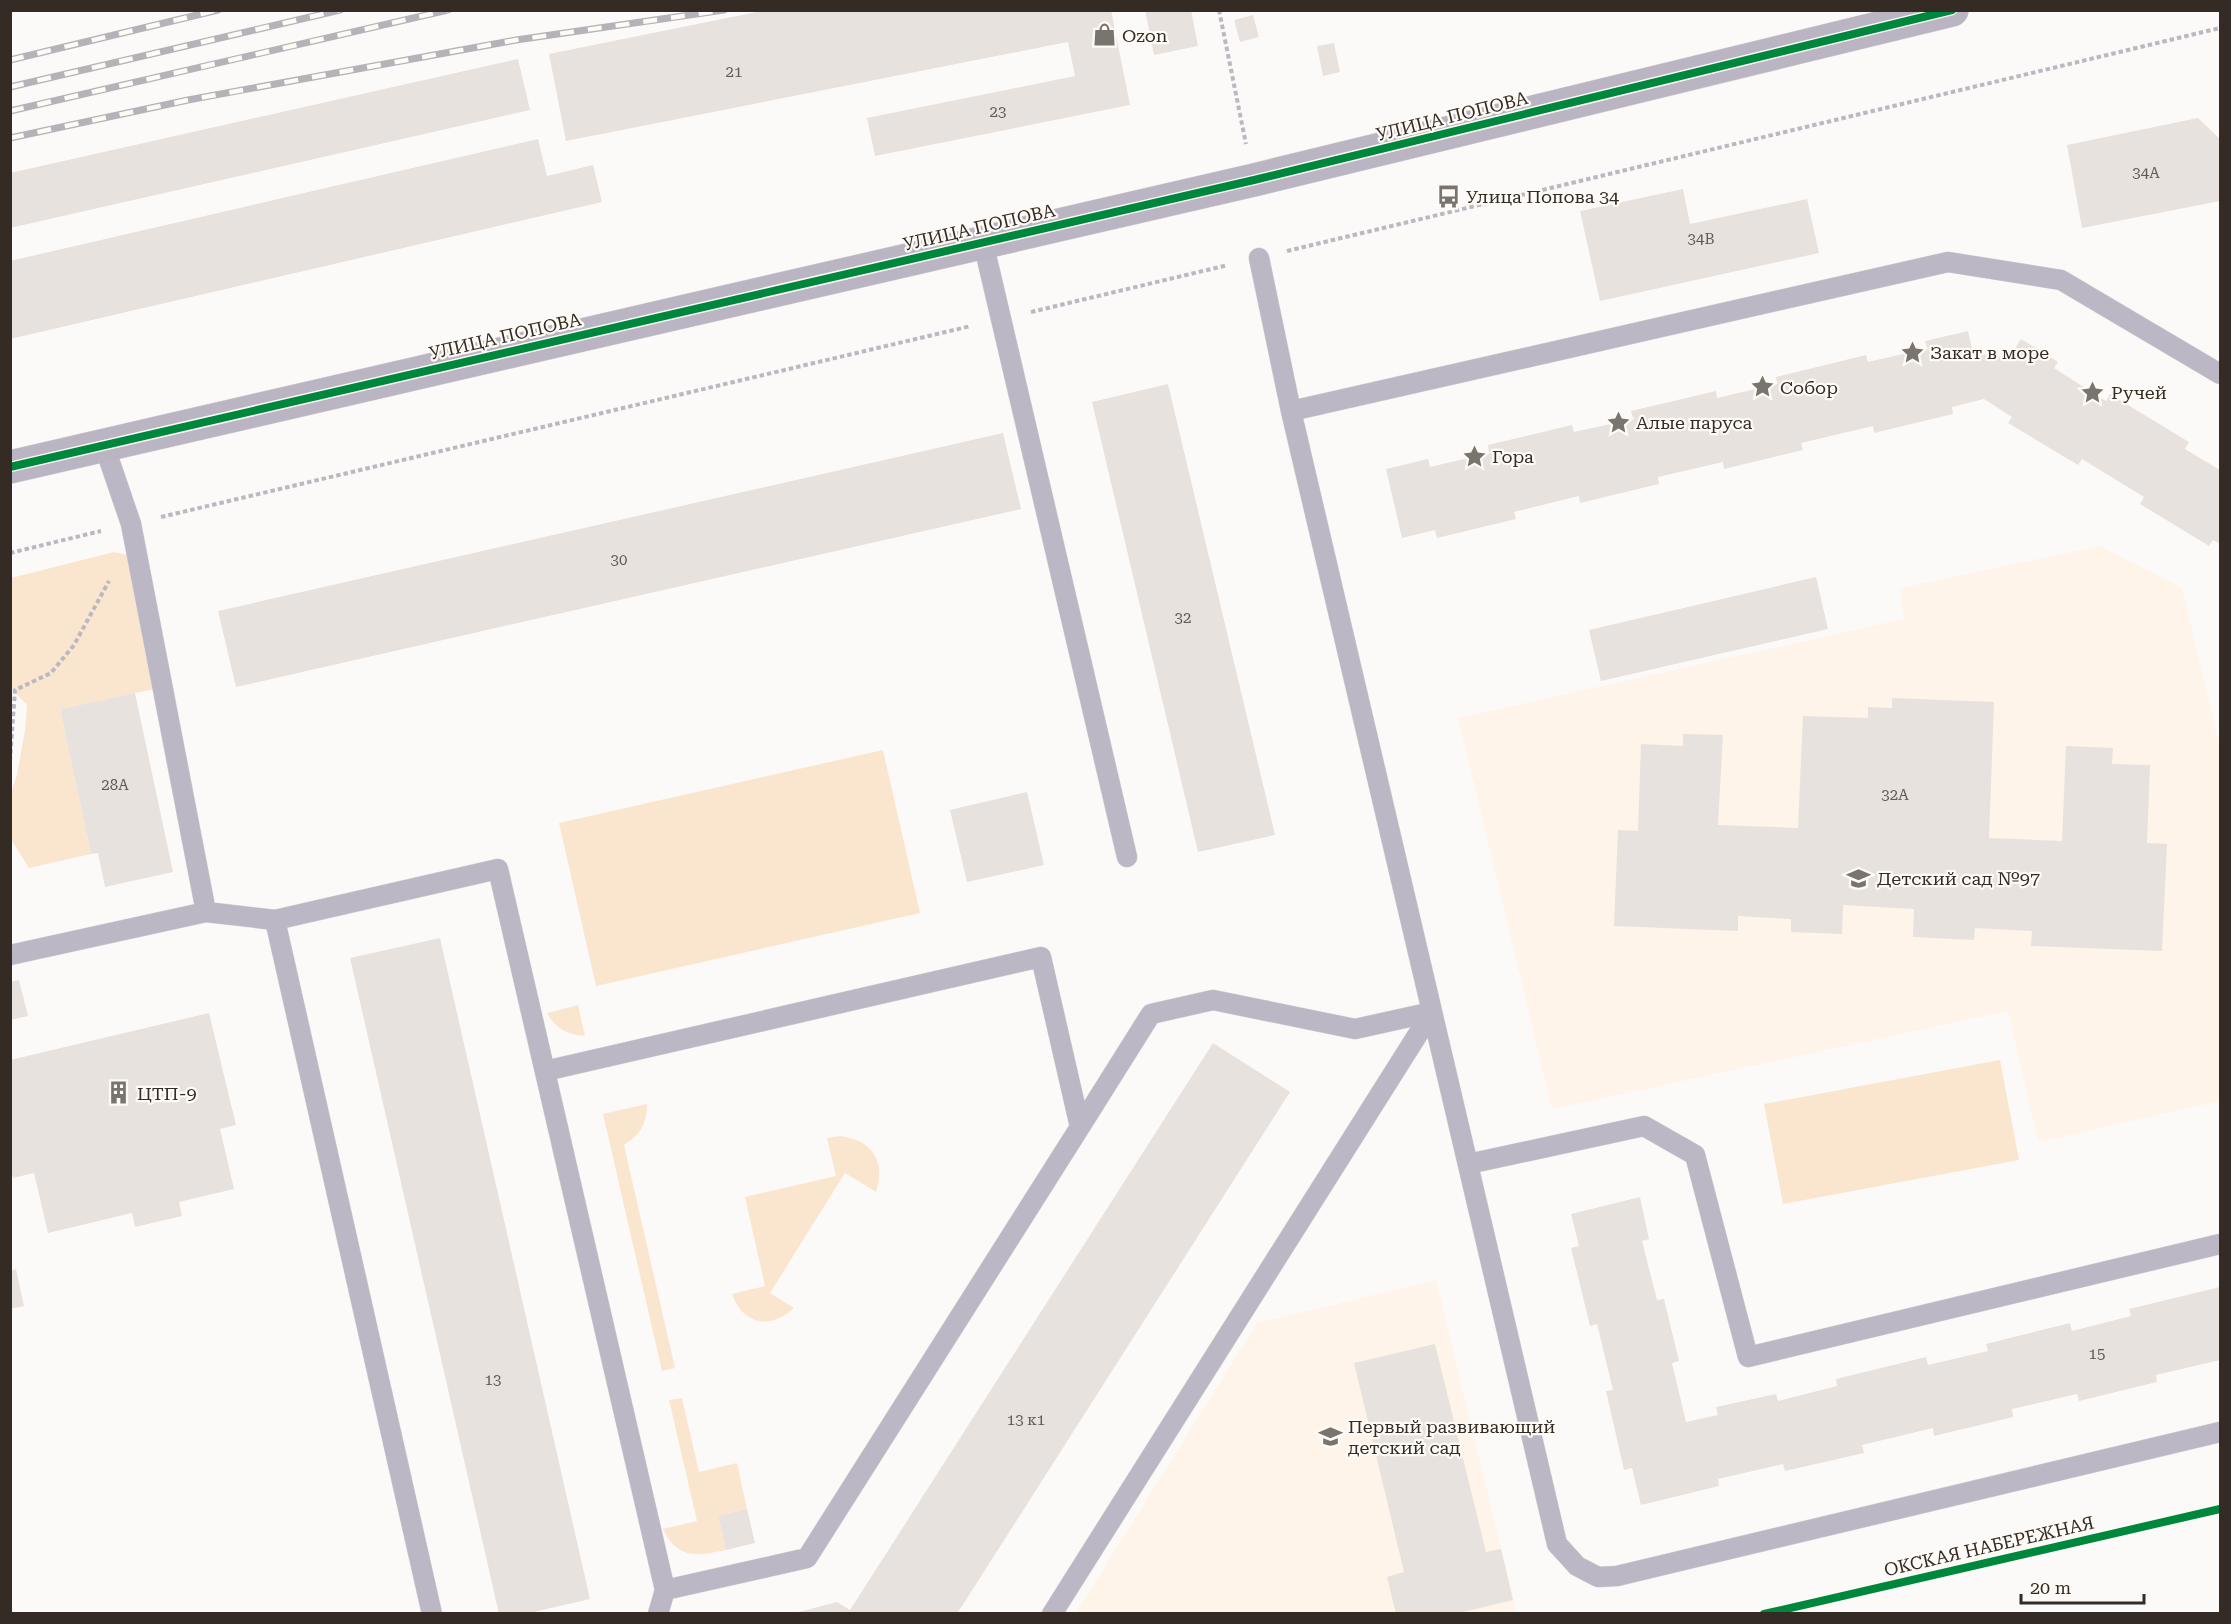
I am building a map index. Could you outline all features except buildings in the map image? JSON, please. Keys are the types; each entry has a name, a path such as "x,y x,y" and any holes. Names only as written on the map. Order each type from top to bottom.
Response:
{"street":[{"name":"УЛИЦА ПОПОВА","path":"10,467 1254,180 1953,10"}],"lane":[{"path":"983,242 1127,857"},
{"path":"1259,258 1291,411 1557,1544 1577,1566 1598,1577 1617,1576 2220,1432"},
{"path":"1291,411 1948,262 2061,280 2220,374"},
{"path":"104,444 131,524 206,912"},
{"path":"10,955 206,912 275,920 498,869 665,1590 658,1614"},
{"path":"275,920 432,1614"},
{"path":"545,1071 1041,957 1080,1127"},
{"path":"665,1590 807,1558 1151,1014 1213,1000 1355,1029 1432,1012"},
{"path":"1052,1614 1432,1012"},
{"path":"1468,1164 1644,1126 1695,1155 1748,1357 2220,1244"}],"path":[{"path":"1218,10 1254,180"},
{"path":"10,553 2220,28"},
{"path":"10,761 15,690 51,673 74,645 110,577 131,524"}],"shaded area":[{"name":"Детский сад №97","path":"2099,546 2182,588 2220,746 2220,1101 2038,1142 2008,1011 1552,1109 1458,718 1904,619 1900,588"},
{"path":"114,552 133,556 159,688 60,709 91,854 29,868 12,841 10,818 11,793 17,775 27,705 11,688 11,578"},
{"path":"883,750 920,913 596,986 559,823"},
{"path":"578,1005 585,1036 562,1030 547,1013"},
{"path":"2000,1060 2019,1160 1783,1204 1764,1104"},
{"path":"647,1104 642,1128 624,1145 675,1368 662,1371 603,1114"},
{"path":"840,1136 861,1142 874,1154 879,1171 876,1192 845,1173 770,1293 794,1308 776,1319 758,1321 750,1318 737,1304 732,1294 765,1286 745,1197 836,1176 827,1138"},
{"name":"Первый развивающий детский сад","path":"1436,1280 1517,1613 1075,1614 1257,1323"},
{"path":"682,1398 699,1472 737,1463 747,1509 718,1516 726,1550 706,1554 682,1551 675,1546 663,1529 697,1521 669,1400"}],"railway":[{"path":"10,60 218,10"},
{"path":"10,87 340,10"},
{"path":"10,111 448,10"},
{"path":"10,138 188,100 516,40 724,10"}],"cycle path":[{"path":"10,467 1254,180 1952,10"},
{"name":"ОКСКАЯ НАБЕРЕЖНАЯ","path":"1764,1614 2220,1509"}],"place":[{"name":"Ozon","path":"1104,35"},
{"name":"Улица Попова 34","path":"1448,196"},
{"name":"Закат в море","path":"1912,352"},
{"name":"Собор","path":"1762,387"},
{"name":"Ручей","path":"2093,392"},
{"name":"Алые паруса","path":"1618,422"},
{"name":"Гора","path":"1474,456"},
{"name":"Детский сад №97","path":"1859,878"},
{"name":"ЦТП-9","path":"119,1093"},
{"name":"Первый развивающий детский сад","path":"1330,1436"}]}
